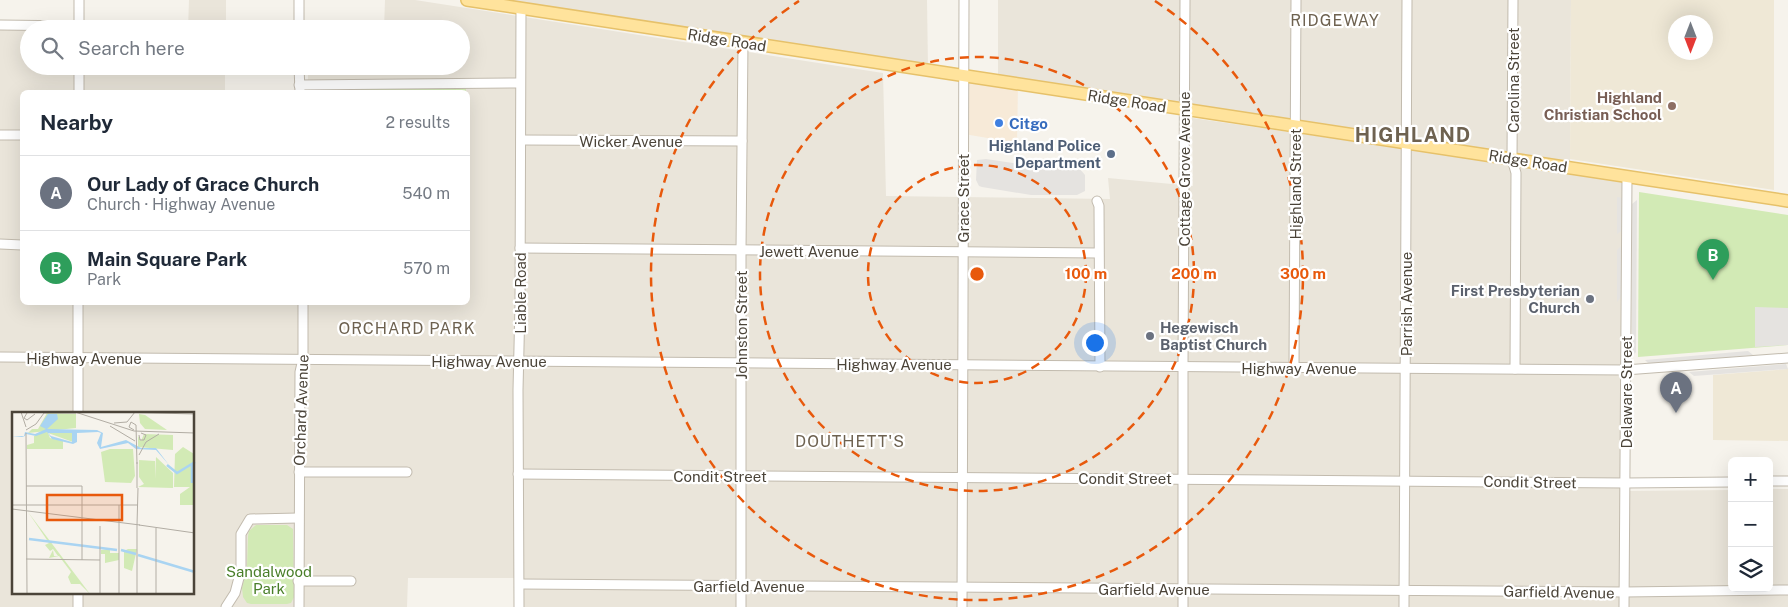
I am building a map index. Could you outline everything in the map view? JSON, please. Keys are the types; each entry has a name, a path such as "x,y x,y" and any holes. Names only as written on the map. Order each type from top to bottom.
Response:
{"main road":[{"name":"Ridge Road","path":"467,0 1788,201"}],"street":[{"path":"79,0 79,20"},
{"path":"299,0 299,20"},
{"name":"Grace Street","path":"962,607 962,75 964,0"},
{"name":"Cottage Grove Avenue","path":"1183,607 1185,0"},
{"name":"Highland Street","path":"1294,367 1296,0"},
{"name":"Parrish Avenue","path":"1404,607 1407,0"},
{"name":"Carolina Street","path":"1513,0 1512,159 1516,173 1515,369"},
{"name":"Liable Road","path":"520,8 521,140 518,474 520,607"},
{"path":"0,25 20,26"},
{"name":"Johnston Street","path":"741,607 743,42"},
{"path":"79,75 79,90"},
{"path":"299,75 299,89 520,83"},
{"path":"0,135 20,135"},
{"name":"Wicker Avenue","path":"521,140 742,142"},
{"name":"Delaware Street","path":"1624,607 1627,177"},
{"path":"1098,201 1100,367"},
{"path":"0,244 20,245"},
{"name":"Jewett Avenue","path":"520,248 1098,254"},
{"path":"78,305 78,412"},
{"name":"Orchard Avenue","path":"299,607 298,518 303,305"},
{"name":"Highway Avenue","path":"0,357 1625,370 1788,358"},
{"path":"299,472 407,472"},
{"name":"Condit Street","path":"518,474 1626,483 1728,482"},
{"path":"1773,482 1788,481"},
{"path":"226,607 235,593 241,570 241,534 250,519 298,518"},
{"path":"298,581 351,581"},
{"name":"Garfield Avenue","path":"520,584 1624,592 1788,590"},
{"path":"78,594 78,607"}],"shaded area":[{"path":"189,0 226,0 226,20 188,20"},
{"path":"385,0 415,0 883,73 886,196 1110,199 1108,178 1193,186 1192,118 1622,180 1621,491 1728,490 1728,592 1773,592 1773,489 1788,489 1788,607 523,607 523,578 408,578 407,607 0,607 0,29 20,29 20,75 225,75 225,90 20,90 20,305 470,305 470,90 466,90 466,87 308,88 308,75 470,75 470,20 384,20"},
{"path":"482,0 927,0 928,68"},
{"path":"998,0 1571,0 1570,165 998,79"},
{"name":"Highland Christian School","path":"1571,0 1774,0 1774,190 1570,159"},
{"path":"964,77 1018,85 1017,143 964,134"},
{"path":"986,159 1041,167 1079,168 1085,175 1085,191 1077,195 1031,195 982,187 979,186 976,180 977,160"},
{"path":"1617,197 1623,198 1623,230 1617,234"},
{"path":"1637,200 1636,352 1632,357 1632,204"},
{"path":"1622,245 1621,297 1617,302 1617,250"},
{"path":"1755,307 1788,308 1788,345 1755,347"},
{"path":"1748,351 1753,355 1649,364 1645,360"},
{"path":"1786,364 1788,369 1694,376 1689,372"},
{"path":"1788,369 1788,441 1713,440 1713,375"}],"green space":[{"path":"466,87 466,90 308,90 308,88"},
{"path":"1639,192 1788,215 1788,345 1638,357"},
{"name":"Sandalwood Park","path":"256,525 287,525 293,529 294,597 291,603 251,604 247,603 243,597 242,588 247,567 248,536 249,531"}],"place":[{"name":"Highland Christian School","path":"1672,106"},
{"name":"Citgo","path":"999,123"},
{"name":"Highland Police Department","path":"1111,154"},
{"name":"Main Square Park","path":"1713,280"},
{"name":"First Presbyterian Church","path":"1590,299"},
{"name":"Hegewisch Baptist Church","path":"1150,336"},
{"name":"Our Lady of Grace Church","path":"1676,413"}],"district":[{"name":"RIDGEWAY","path":"1335,20"},
{"name":"HIGHLAND","path":"1413,135"},
{"name":"ORCHARD PARK","path":"407,328"},
{"name":"DOUTHETT'S","path":"850,441"}]}
